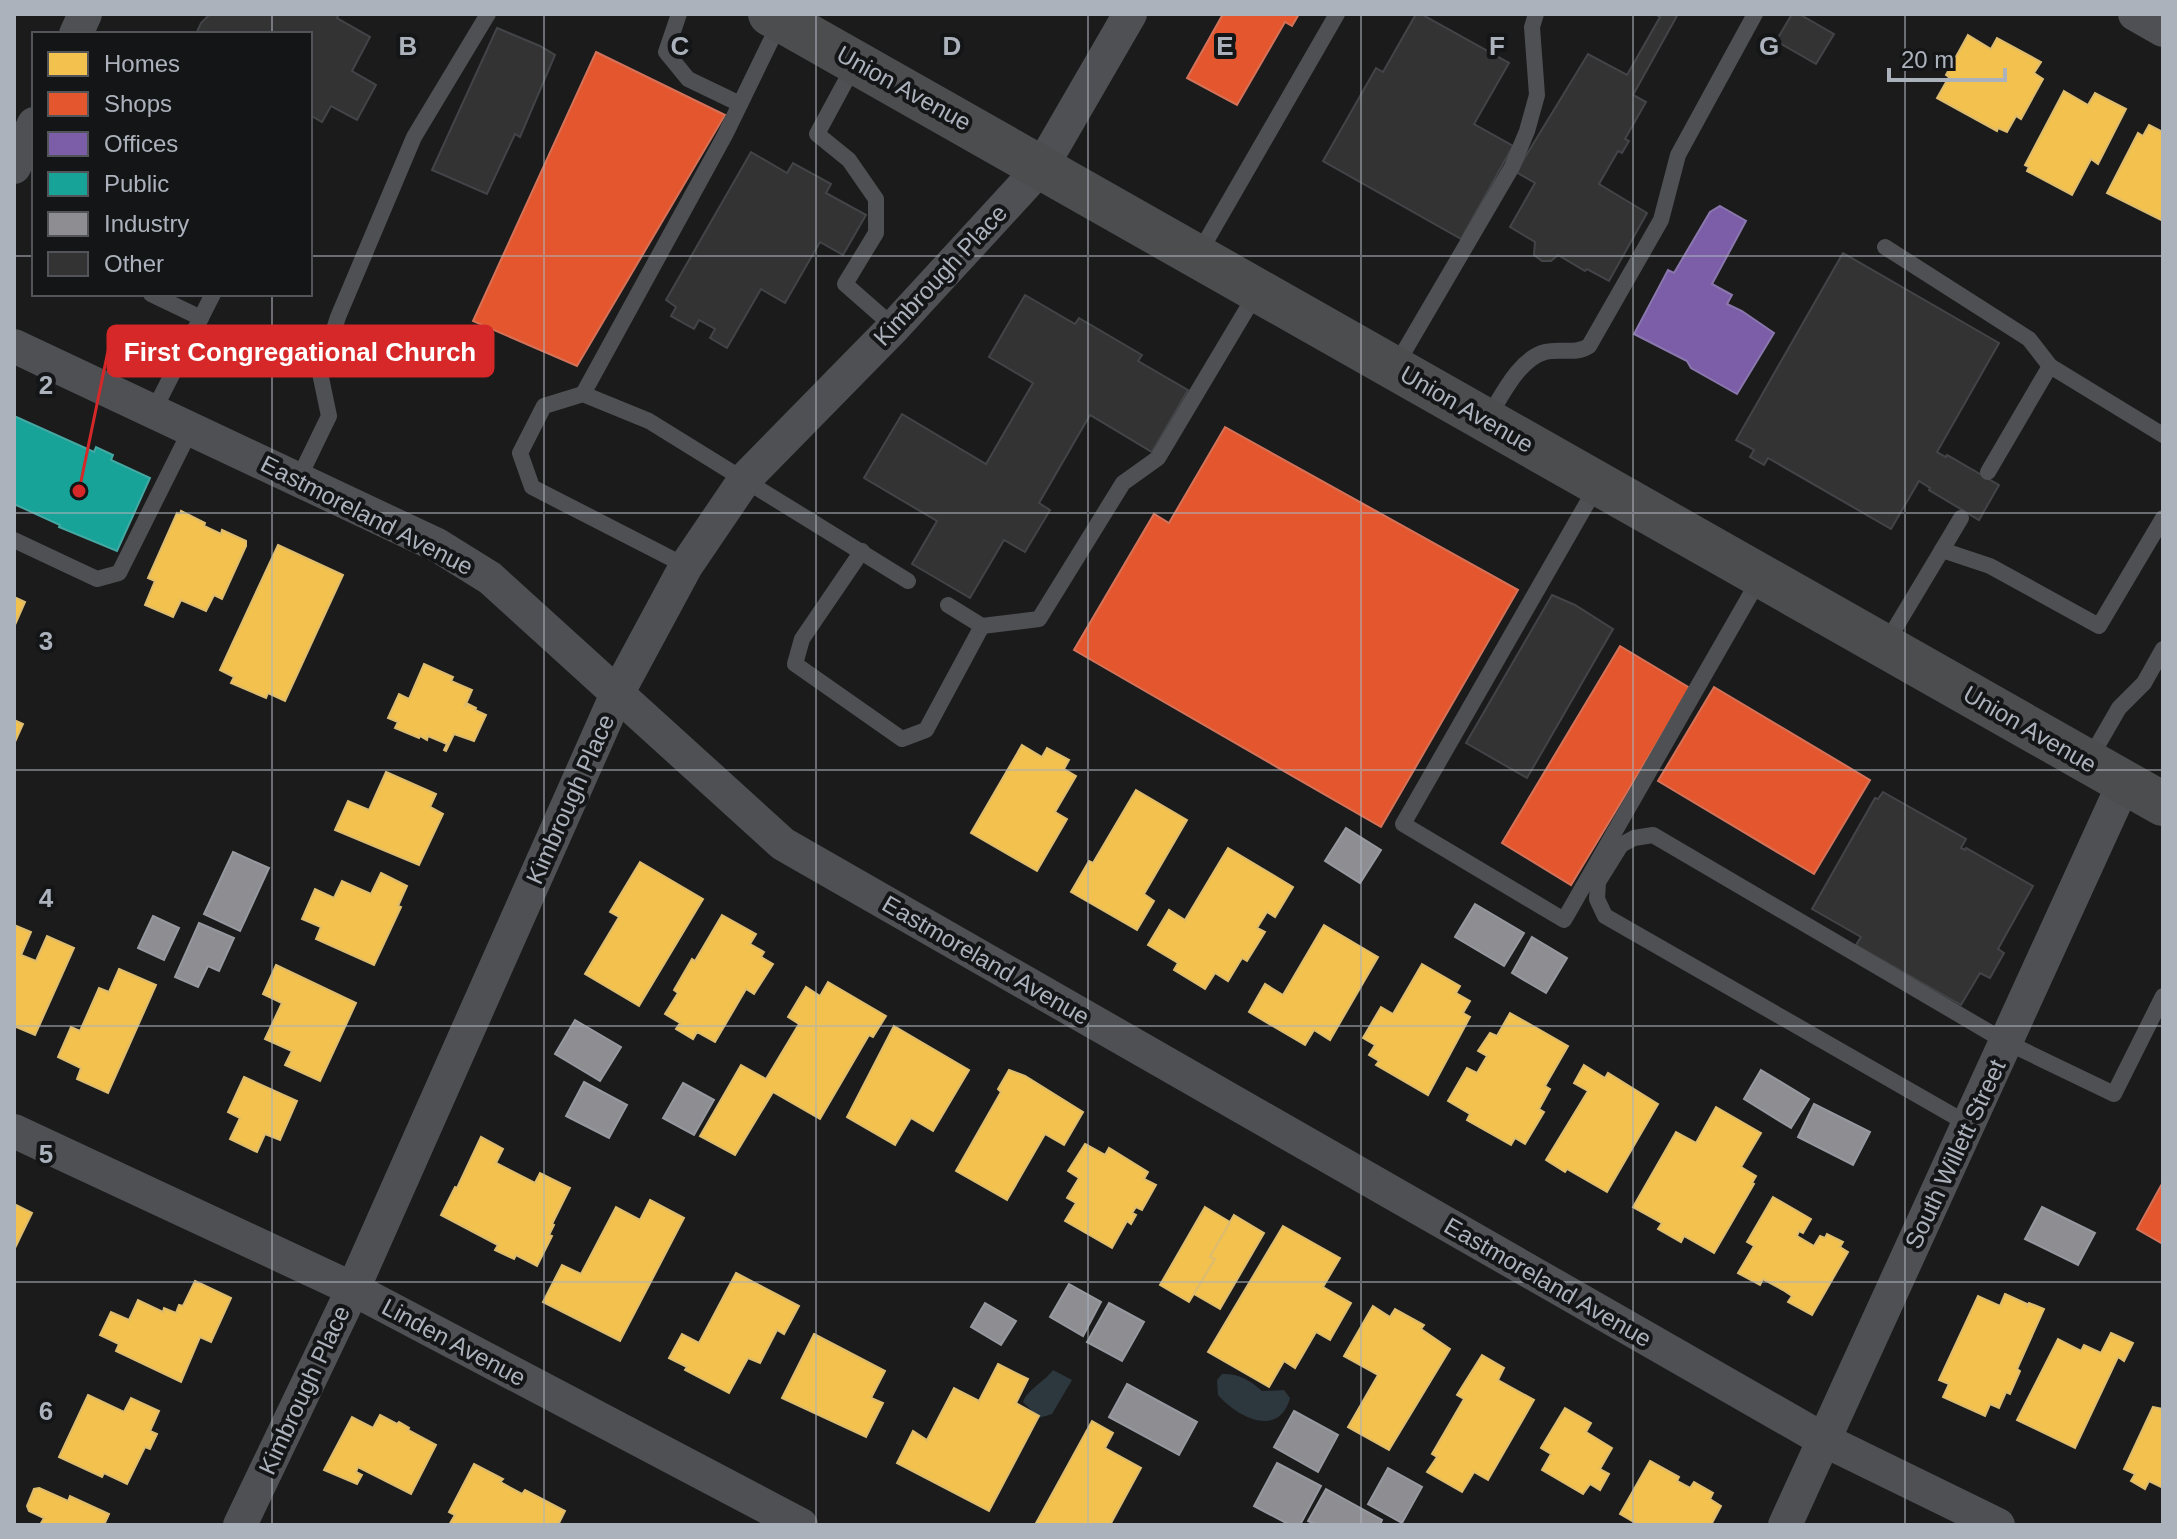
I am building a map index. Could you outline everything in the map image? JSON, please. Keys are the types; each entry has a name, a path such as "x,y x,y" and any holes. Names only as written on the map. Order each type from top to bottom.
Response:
{"main road":[{"name":"Union Avenue","path":"775,17 2163,804"}],"street":[{"name":"Kimbrough Place","path":"240,1525 353,1289 617,694 686,566 745,479 894,327 1042,166 1130,14"},
{"path":"2135,14 2163,30"},
{"path":"14,167 32,128"},
{"name":"Eastmoreland Avenue","path":"14,346 437,545 490,578 783,844 1824,1440 1998,1525"},
{"name":"South Willett Street","path":"1785,1525 2006,1042 2106,773"},
{"name":"Linden Avenue","path":"14,1131 353,1289 801,1525"}],"lane":[{"path":"298,480 329,416 320,373 338,317 414,137 488,14"},
{"path":"679,14 666,52 688,79 740,104"},
{"path":"1197,256 1337,14"},
{"path":"1394,368 1512,167 1527,131 1537,95 1532,27 1536,14"},
{"path":"1486,420 1526,362 1544,352 1580,352 1589,346 1661,220 1678,155 1755,14"},
{"path":"583,394 740,104 775,17"},
{"path":"857,61 817,134 849,160 876,199 876,233 845,284 894,327"},
{"path":"1885,247 2029,339 2050,366 2163,435"},
{"path":"948,605 982,626 1039,619 1123,483 1158,458 1257,290"},
{"path":"155,296 201,318"},
{"path":"153,412 212,296"},
{"path":"1988,472 2050,366"},
{"path":"686,566 532,487 520,453 544,406 583,394 649,421 908,581"},
{"path":"14,540 97,579 119,573 191,429"},
{"path":"1598,484 1403,824 1564,920 1761,576"},
{"path":"1884,646 1961,518"},
{"path":"1942,550 1990,566 2099,626 2163,518"},
{"path":"862,551 802,639 795,664 902,739 926,730 982,626"},
{"path":"2106,773 2119,708 2144,683 2157,675 2163,649"},
{"path":"1968,1124 1605,916 1597,899 1598,882 1621,845 1634,838 1653,835 2006,1042 2114,1094 2163,996"}],"shaded area":[{"path":"1053,1370 1072,1380 1052,1414 1039,1418 1023,1402"},
{"path":"1222,1374 1244,1378 1262,1391 1284,1390 1290,1398 1285,1411 1267,1421 1236,1411 1218,1395 1217,1380"}],"building: Homes":[{"path":"1968,35 1991,49 1997,38 2041,62 2034,73 2043,79 2021,119 2016,116 2007,132 1998,128 1997,131 1937,98"},
{"path":"2064,91 2088,105 2095,93 2126,109 2098,164 2091,159 2072,195 2027,171 2029,167 2025,165"},
{"path":"2149,125 2163,132 2163,221 2107,193 2138,133 2143,136"},
{"path":"181,511 221,534 222,530 246,541 246,546 222,599 214,595 206,611 181,600 173,617 145,605 155,581 148,578 177,513"},
{"path":"278,545 343,575 285,701 268,693 266,698 231,683 234,677 220,670"},
{"path":"14,597 25,602 14,627"},
{"path":"424,664 472,690 465,706 468,704 486,715 474,741 454,734 446,751 447,744 428,736 427,740 419,738 395,728 398,722 388,718 399,694 409,699"},
{"path":"14,720 23,724 14,744"},
{"path":"1022,745 1042,757 1047,748 1069,760 1064,769 1076,776 1055,812 1067,819 1037,871 971,833"},
{"path":"386,772 436,794 430,807 443,814 419,865 335,830 348,801 369,810"},
{"path":"1136,790 1187,820 1144,894 1154,901 1137,930 1071,892 1089,861 1093,863"},
{"path":"1228,848 1293,887 1275,917 1267,912 1257,928 1265,932 1247,961 1242,958 1228,981 1215,973 1205,989 1174,970 1178,963 1148,945 1169,910 1185,920"},
{"path":"640,862 703,899 639,1006 585,974 619,917 610,912"},
{"path":"381,873 407,886 398,906 401,907 374,965 316,939 321,927 302,919 315,889 334,898 342,881 371,894"},
{"path":"722,915 756,934 750,944 764,952 761,957 773,964 754,994 746,989 715,1042 697,1032 693,1039 676,1029 680,1023 665,1014 678,993 674,990"},
{"path":"14,925 31,932 21,955 36,961 47,936 74,948 35,1035 14,1026"},
{"path":"1324,925 1378,957 1330,1040 1314,1030 1305,1045 1249,1012 1265,984 1283,995"},
{"path":"1422,964 1460,986 1456,993 1470,1001 1463,1013 1470,1017 1428,1095 1376,1065 1379,1061 1369,1055 1375,1045 1363,1038 1381,1007 1393,1014"},
{"path":"276,965 356,1003 320,1081 285,1065 292,1051 265,1039 282,1003 263,994"},
{"path":"119,969 156,985 108,1093 77,1079 81,1068 58,1057 71,1027 80,1031 99,988 109,992"},
{"path":"828,982 886,1016 873,1037 869,1035 820,1119 773,1092 735,1155 700,1136 741,1065 766,1079 799,1024 788,1017 806,987 820,996"},
{"path":"1510,1013 1568,1046 1545,1086 1550,1089 1539,1109 1544,1112 1525,1144 1515,1138 1511,1145 1467,1120 1470,1114 1448,1101 1467,1068 1477,1073 1487,1056 1478,1051 1490,1033 1497,1036"},
{"path":"894,1026 969,1070 933,1131 911,1118 895,1145 847,1117"},
{"path":"1584,1065 1605,1078 1608,1073 1658,1104 1607,1192 1546,1160 1588,1091 1574,1083"},
{"path":"1009,1070 1025,1076 1083,1112 1064,1145 1045,1134 1007,1200 956,1171 1001,1092 998,1089"},
{"path":"244,1077 297,1101 280,1140 265,1134 257,1152 230,1139 240,1118 228,1112"},
{"path":"1716,1107 1761,1133 1741,1167 1756,1176 1754,1184 1714,1253 1684,1236 1681,1242 1658,1229 1662,1223 1633,1207 1676,1132 1696,1143"},
{"path":"481,1137 503,1149 496,1163 535,1183 540,1173 570,1188 552,1224 549,1235 552,1236 537,1266 516,1255 514,1259 495,1250 498,1245 441,1215"},
{"path":"1085,1144 1105,1155 1109,1148 1148,1172 1144,1179 1156,1185 1142,1210 1136,1207 1131,1224 1127,1221 1112,1248 1065,1221 1076,1203 1067,1198 1079,1178 1068,1171"},
{"path":"1773,1197 1811,1219 1803,1233 1799,1231 1797,1236 1814,1246 1820,1236 1825,1238 1827,1234 1843,1242 1840,1247 1848,1252 1812,1315 1788,1302 1792,1296 1783,1290 1763,1279 1760,1285 1738,1273 1754,1246 1747,1242"},
{"path":"650,1200 684,1218 620,1341 543,1302 562,1265 581,1274 616,1207 640,1220"},
{"path":"14,1204 32,1213 14,1250"},
{"path":"1205,1207 1230,1222 1210,1257 1215,1259 1189,1302 1160,1285"},
{"path":"1234,1215 1264,1233 1220,1309 1194,1294 1215,1259 1210,1257"},
{"path":"1283,1226 1340,1258 1323,1287 1351,1303 1330,1340 1316,1332 1295,1368 1284,1361 1269,1387 1208,1352"},
{"path":"736,1273 799,1306 784,1334 777,1330 760,1363 748,1358 729,1393 669,1358 682,1334 699,1343"},
{"path":"195,1281 231,1298 211,1342 200,1337 181,1382 116,1351 119,1344 100,1335 111,1312 129,1320 138,1300 163,1312 164,1308 176,1313 179,1305 183,1306"},
{"path":"2005,1294 2027,1304 2027,1307 2029,1303 2044,1309 2017,1369 2020,1371 2010,1394 2006,1392 1999,1408 1990,1404 1985,1416 1943,1397 1949,1384 1939,1380 1978,1296 2000,1306"},
{"path":"1373,1306 1390,1317 1395,1309 1424,1325 1421,1329 1450,1349 1389,1450 1348,1427 1378,1375 1344,1356"},
{"path":"2111,1333 2133,1343 2124,1361 2118,1357 2075,1448 2017,1420 2058,1339 2081,1351 2084,1345 2101,1353"},
{"path":"814,1334 885,1371 871,1398 883,1403 866,1437 782,1398"},
{"path":"1482,1355 1504,1368 1498,1380 1534,1400 1488,1480 1474,1472 1462,1492 1427,1472 1437,1457 1432,1454 1464,1399 1457,1395"},
{"path":"998,1364 1028,1379 1016,1403 1039,1416 989,1511 897,1463 913,1431 927,1440 954,1388 979,1401"},
{"path":"88,1395 124,1412 131,1398 159,1411 150,1431 157,1434 150,1449 145,1447 127,1484 104,1473 102,1477 59,1457"},
{"path":"2153,1407 2163,1409 2163,1488 2149,1481 2145,1489 2131,1481 2135,1474 2124,1469"},
{"path":"1565,1408 1591,1423 1586,1432 1612,1448 1600,1469 1609,1474 1600,1490 1590,1484 1583,1494 1542,1470 1551,1454 1541,1448"},
{"path":"380,1415 397,1424 399,1422 436,1445 411,1494 358,1467 356,1472 362,1475 357,1484 324,1470 352,1417 373,1428"},
{"path":"1092,1421 1113,1433 1105,1448 1141,1468 1110,1525 1035,1525"},
{"path":"1650,1461 1679,1477 1677,1481 1690,1488 1694,1482 1713,1493 1710,1499 1721,1506 1711,1525 1639,1525 1620,1514"},
{"path":"474,1464 503,1479 500,1482 522,1494 525,1490 565,1511 558,1525 449,1525 455,1515 449,1512"},
{"path":"39,1488 68,1501 70,1496 109,1514 104,1525 40,1525 44,1518 29,1511 27,1506 34,1489"}],"building: Shops":[{"path":"1223,14 1299,14 1292,26 1285,22 1237,105 1187,78"},
{"path":"596,52 725,115 577,366 473,321"},
{"path":"1225,427 1518,590 1381,827 1074,650 1154,514 1169,523"},
{"path":"1620,646 1690,688 1571,885 1502,843"},
{"path":"1714,687 1870,780 1814,874 1658,781"},
{"path":"2163,1182 2163,1244 2137,1229"}],"building: Offices":[{"path":"1720,206 1746,221 1712,284 1732,295 1727,304 1774,333 1737,394 1691,368 1687,361 1634,334 1668,270 1674,273 1710,212"}],"building: Public":[{"path":"14,416 94,452 96,447 113,455 111,460 150,478 117,551 14,504"}],"building: Industry":[{"path":"1346,828 1381,850 1360,883 1325,861"},
{"path":"233,852 269,868 240,931 204,914"},
{"path":"1475,904 1524,933 1504,966 1455,937"},
{"path":"153,916 179,928 164,960 138,948"},
{"path":"199,923 234,938 219,971 208,966 198,987 175,977"},
{"path":"1532,937 1567,958 1546,993 1512,973"},
{"path":"575,1020 621,1047 600,1081 555,1054"},
{"path":"1761,1070 1809,1099 1791,1128 1744,1099"},
{"path":"584,1082 627,1105 609,1138 566,1116"},
{"path":"683,1083 714,1100 694,1135 663,1118"},
{"path":"1814,1104 1870,1132 1853,1165 1798,1137"},
{"path":"2042,1207 2095,1233 2078,1265 2025,1239"},
{"path":"1069,1284 1101,1302 1083,1336 1050,1317"},
{"path":"985,1303 1016,1321 1001,1345 971,1327"},
{"path":"1109,1303 1144,1322 1122,1361 1087,1342"},
{"path":"1127,1384 1197,1422 1179,1455 1109,1417"},
{"path":"1294,1411 1338,1435 1318,1472 1274,1447"},
{"path":"1277,1463 1321,1486 1300,1525 1290,1525 1254,1506"},
{"path":"1388,1468 1422,1487 1402,1523 1368,1504"},
{"path":"1326,1489 1382,1520 1380,1525 1317,1525 1308,1521"}],"building: Other":[{"path":"210,14 339,14 337,18 370,37 352,71 376,85 357,120 331,106 322,122 312,116 312,32 197,32"},
{"path":"1416,14 1509,63 1474,124 1513,146 1461,239 1323,161 1376,68 1383,72"},
{"path":"1655,14 1678,14 1633,95 1646,102 1625,139 1629,141 1622,153 1618,151 1599,184 1647,213 1609,281 1558,255 1551,261 1542,261 1534,255 1535,242 1510,227 1535,183 1516,172 1588,54 1627,75 1660,17"},
{"path":"1792,14 1799,14 1834,34 1816,64 1776,41"},
{"path":"497,28 555,55 520,137 515,134 487,194 432,170"},
{"path":"751,152 787,173 793,163 831,184 826,193 866,215 843,255 820,242 785,303 761,289 727,348 710,338 715,329 699,320 694,329 671,316 676,307 666,300"},
{"path":"1843,253 1999,343 1937,452 1999,485 1979,520 1919,481 1891,529 1768,458 1764,465 1750,457 1754,450 1736,440"},
{"path":"1025,295 1075,324 1079,318 1142,355 1138,361 1188,390 1152,452 1090,415 1039,503 1050,510 1025,552 1004,540 970,598 912,564 937,521 864,478 902,414 986,464 1033,383 989,357"},
{"path":"1552,595 1575,605 1613,629 1527,778 1466,743"},
{"path":"1883,792 1966,839 1961,848 2033,886 1998,949 2004,953 1990,978 1980,973 1961,1005 1856,945 1861,937 1812,909 1875,798 1878,799"}],"place":[{"name":"First Congregational Church","path":"79,491"}]}
